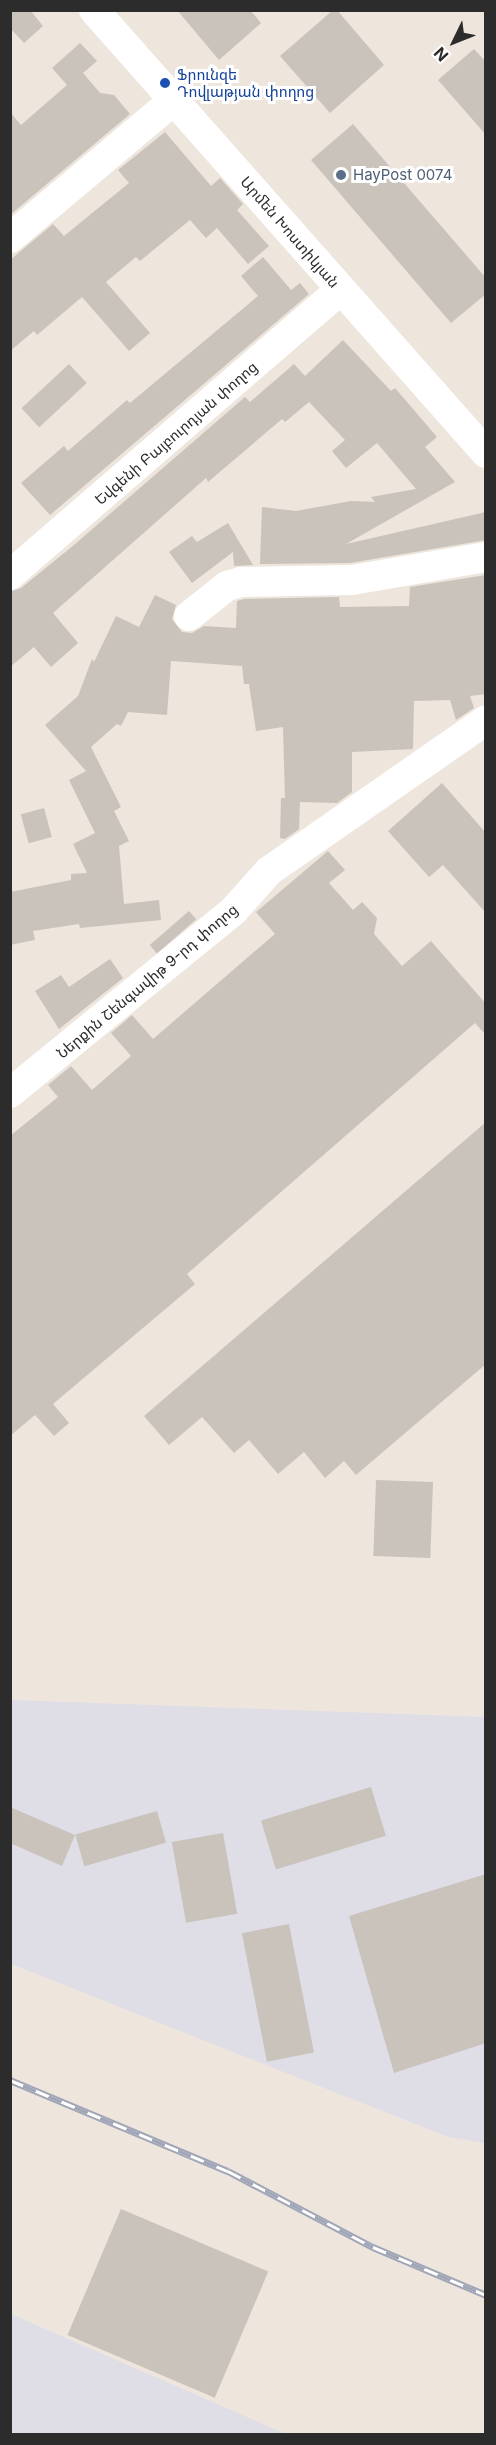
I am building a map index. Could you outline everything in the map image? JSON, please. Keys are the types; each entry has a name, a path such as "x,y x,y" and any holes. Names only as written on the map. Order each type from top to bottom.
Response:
{"street":[{"name":"Արմեն Խոստիկյան","path":"94,10 486,453"},
{"path":"10,238 174,100"},
{"name":"Եվգենի Բայբուրդյան փողոց","path":"10,575 340,290"},
{"path":"189,616 227,586 241,582 352,580 486,557"},
{"name":"Ներքին Շենգավիթ 9-րդ փողոց","path":"10,1093 234,910 269,871 486,720"}],"shaded area":[{"path":"11,1700 485,1717 485,2143 448,2137 11,1964"},
{"path":"11,2314 286,2434 11,2434"}],"building":[{"path":"10,10 30,10 43,26 24,43 10,28"},
{"path":"177,10 250,10 261,23 219,60"},
{"path":"333,10 337,10 384,65 330,113 280,56"},
{"path":"80,43 97,61 83,73 100,93 114,95 130,114 10,215 10,112 21,125 67,85 52,68"},
{"path":"474,49 486,62 486,135 438,80"},
{"path":"353,124 486,278 486,294 451,323 311,160"},
{"path":"165,132 211,186 220,178 243,204 237,210 269,246 248,264 217,228 206,238 190,220 140,261 136,257 106,282 150,333 129,351 82,297 37,335 34,331 10,351 10,260 53,224 64,236 129,183 118,170"},
{"path":"263,257 291,290 300,283 309,294 50,515 21,483 64,446 68,451 127,400 130,403 258,296 241,276"},
{"path":"343,340 391,391 395,388 437,437 425,447 455,482 346,544 486,512 486,540 350,563 260,564 262,507 296,511 351,501 375,502 371,497 416,489 377,443 346,468 332,451 345,440 309,402 285,422 282,419 208,482 206,478 53,613 78,643 51,667 34,647 10,667 10,592 21,588 74,545 245,397 250,402 294,364 305,376"},
{"path":"69,364 87,383 39,427 21,408"},
{"path":"228,523 253,565 234,566 233,552 192,583 169,552 192,536 197,542"},
{"path":"486,575 486,694 470,696 474,708 456,720 450,700 414,701 413,749 352,752 352,792 337,803 300,802 299,829 285,839 280,838 281,798 285,798 283,727 256,731 249,684 244,684 242,666 171,661 167,715 128,712 121,726 117,724 91,747 121,807 114,811 129,841 119,846 124,904 159,900 161,920 80,928 79,924 33,931 35,940 10,945 10,892 71,880 71,874 87,873 73,844 95,833 69,780 86,771 45,725 78,696 92,659 94,662 116,616 139,627 155,595 176,605 172,619 182,632 192,633 204,626 236,628 237,601 244,599 339,597 340,607 409,606 410,587"},
{"path":"442,783 486,833 486,913 443,865 429,877 388,831"},
{"path":"44,808 52,837 29,843 21,814"},
{"path":"328,851 345,870 329,883 353,910 362,902 377,918 374,934 402,966 431,941 486,1004 486,1035 475,1023 187,1274 195,1284 53,1404 69,1423 54,1436 35,1415 10,1436 10,1136 58,1097 48,1085 71,1066 92,1090 131,1056 111,1033 132,1015 153,1039 275,934 256,912"},
{"path":"189,911 196,919 157,953 150,945"},
{"path":"110,959 123,978 59,1029 35,991 61,975 69,987"},
{"path":"486,1122 486,1364 356,1475 344,1461 325,1478 304,1452 278,1474 249,1440 234,1453 202,1417 169,1445 144,1416"},
{"path":"376,1480 433,1482 430,1558 373,1556"},
{"path":"371,1787 386,1836 276,1869 261,1821"},
{"path":"10,1807 75,1835 62,1866 10,1843"},
{"path":"157,1811 166,1843 84,1866 75,1834"},
{"path":"223,1833 237,1914 186,1923 172,1842"},
{"path":"486,1874 486,2043 394,2073 349,1916"},
{"path":"289,1924 314,2053 267,2062 242,1933"},
{"path":"121,2209 268,2272 215,2398 67,2335"}],"railway":[{"path":"10,2080 228,2171 373,2247 486,2295"}],"place":[{"name":"Ֆրունզե Դովլաթյան փողոց","path":"165,83"},
{"name":"HayPost 0074","path":"341,175"}]}
